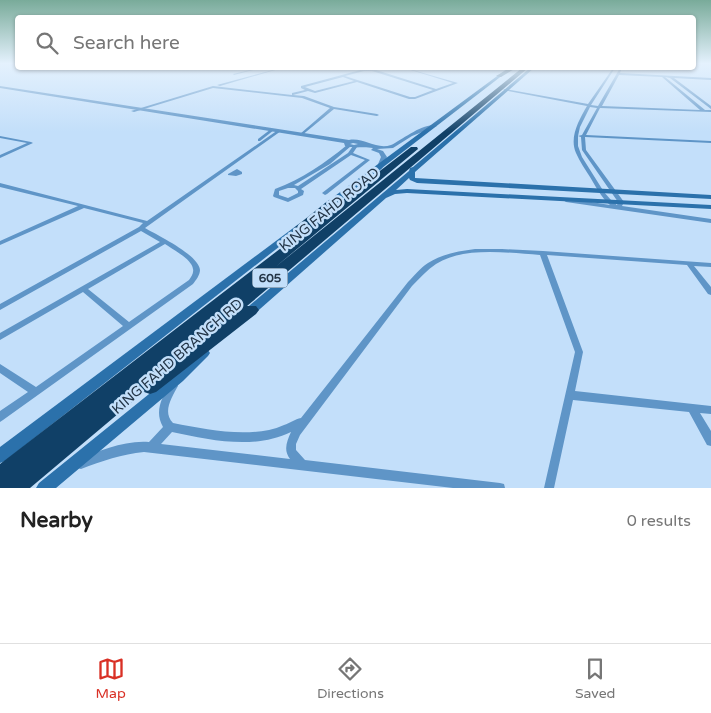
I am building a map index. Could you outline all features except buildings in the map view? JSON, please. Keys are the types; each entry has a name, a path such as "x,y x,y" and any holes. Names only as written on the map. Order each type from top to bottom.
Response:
{"highway":[{"name":"KING FAHD ROAD","path":"0,478 494,87"},
{"name":"KING FAHD ROAD","path":"14,488 502,87"},
{"path":"438,148 491,96"},
{"path":"30,454 329,198"},
{"path":"14,488 251,310"}],"main road":[{"name":"KING FAHD BRANCH RD","path":"0,456 329,198 379,169 485,87"},
{"name":"KING FAHD BRANCH RD","path":"44,488 179,377 251,310 412,169 510,87"},
{"path":"412,169 412,179 417,181 711,198"},
{"path":"380,198 394,192 407,191 607,202 620,205 711,207"}],"street":[{"path":"135,110 213,87 303,97 333,108 377,115"},
{"path":"234,87 292,94"},
{"path":"303,87 315,92 335,87"},
{"path":"376,87 410,98 445,87"},
{"path":"426,87 436,90"},
{"path":"601,87 590,104 575,134 576,147 581,160 607,202"},
{"path":"609,87 583,135 584,150 615,192 620,205"},
{"path":"675,87 704,111"},
{"path":"683,87 711,109"},
{"path":"0,88 273,132 382,152 384,157 379,169"},
{"path":"287,95 308,90"},
{"path":"506,90 598,105 704,111 711,109"},
{"path":"598,105 711,109"},
{"path":"301,135 333,108"},
{"path":"0,307 144,224 273,132 301,135 352,147 391,147 410,135 434,126"},
{"path":"575,134 711,140"},
{"path":"0,137 31,143 0,157"},
{"path":"329,198 368,160 352,147"},
{"path":"299,188 334,158 352,147"},
{"path":"299,188 300,194 294,198 282,199 276,196 277,190 289,186 340,160 352,147"},
{"path":"334,158 340,160"},
{"path":"221,169 233,172"},
{"path":"0,185 144,224 164,242 189,257 196,266 197,273 191,282 0,416"},
{"path":"289,186 299,188"},
{"path":"562,200 620,205 711,221"},
{"path":"0,243 83,206"},
{"path":"0,337 164,242"},
{"path":"303,466 291,452 291,444 303,420 410,284 436,261 457,254 477,251 543,253 711,266"},
{"path":"543,253 578,352 549,488"},
{"path":"689,264 711,292"},
{"path":"83,289 128,326"},
{"path":"0,368 36,392"},
{"path":"179,377 168,394 162,416 165,423 170,427 247,438 276,434 292,428 303,420"},
{"path":"569,395 711,410"},
{"path":"692,408 711,441"},
{"path":"151,448 170,427"},
{"path":"62,473 112,451 127,448 151,448 500,488"}]}
